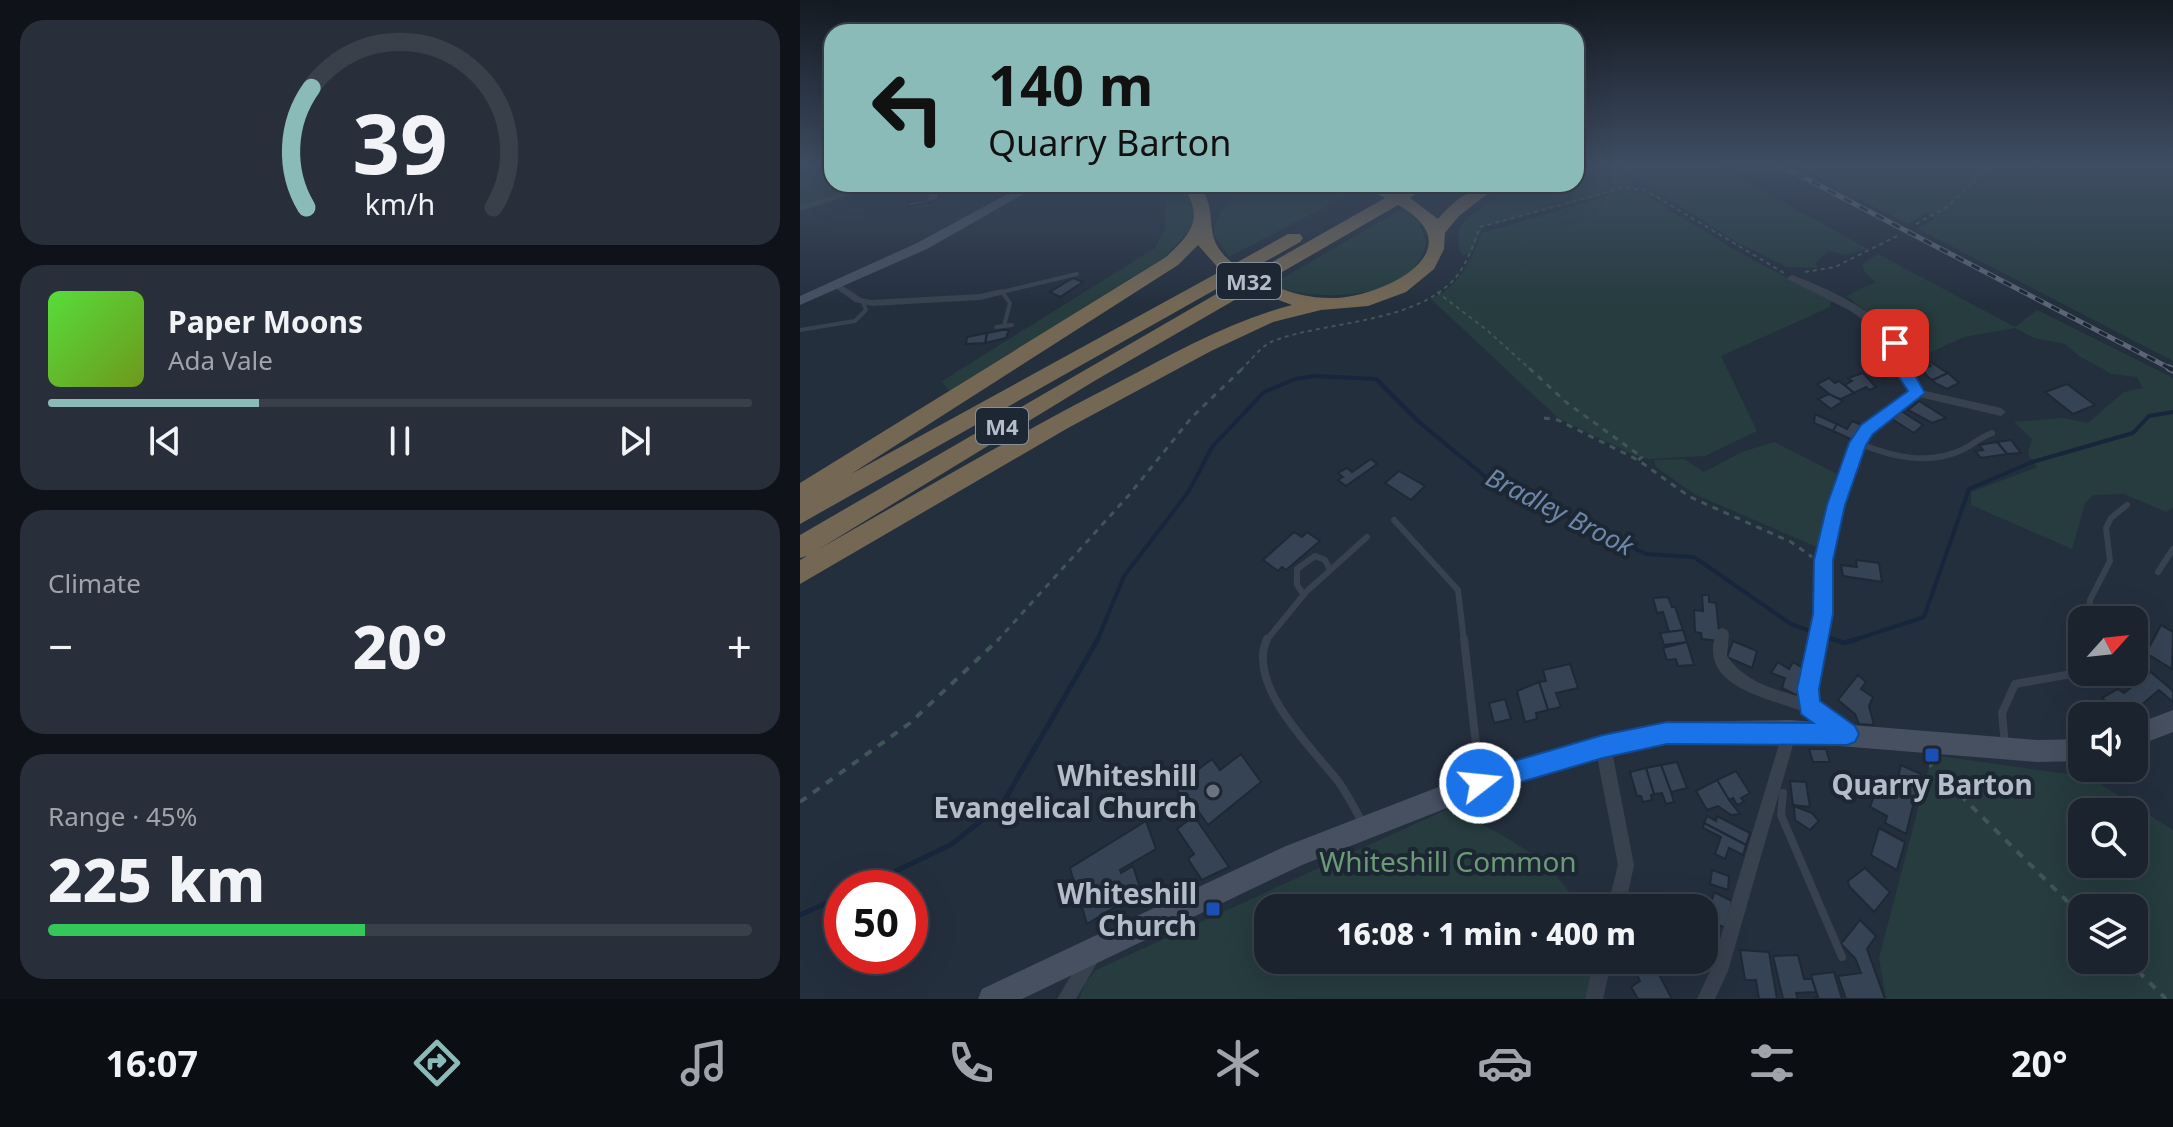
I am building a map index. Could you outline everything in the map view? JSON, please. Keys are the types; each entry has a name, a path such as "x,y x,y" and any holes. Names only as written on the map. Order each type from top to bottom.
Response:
{"highway":[{"name":"M32","path":"1202,212 1203,241 1219,262 1265,291 1296,301 1321,304 1370,299 1414,279 1433,256 1436,232"},
{"name":"M4","path":"800,514 1198,301 1357,212"},
{"path":"1418,212 1436,232 1454,212"},
{"name":"M4","path":"800,495 1153,274 1182,252 1201,226"},
{"name":"M4","path":"800,548 1198,301"},
{"name":"M4","path":"800,573 1060,422 1204,346 1266,318 1321,304"}],"main road":[{"path":"800,301 922,246 985,212"},
{"path":"2148,731 2173,721"},
{"path":"992,999 1306,846 1364,828 1480,783 1603,746 1667,733 1790,731 2007,748 2068,750"}],"street":[{"path":"1792,278 1859,312 1895,343 1905,374 1917,393"},
{"path":"837,285 863,302 980,297 1002,292"},
{"path":"1809,706 1808,689 1823,614 1823,567 1836,505 1858,443 1867,429 1917,393 2001,412"},
{"path":"1722,634 1719,656 1727,669 1746,683 1783,700 1809,706 1847,734"},
{"path":"1706,999 1719,971 1774,811 1790,731"},
{"path":"1603,746 1626,865 1619,894"},
{"path":"1066,999 1097,948"},
{"path":"1594,999 1600,974"}],"lane":[{"path":"1010,303 1002,292 1077,274"},
{"path":"1010,303 1018,301"},
{"path":"800,330 855,321 866,310 863,302"},
{"path":"1004,326 1010,303"},
{"path":"996,327 1012,325"},
{"path":"1858,443 1904,460 1922,460 1961,451 1992,433"},
{"path":"2090,606 2091,590 2106,572 2110,560 2106,534 2108,523 2127,505"},
{"path":"1394,520 1458,590 1480,783"},
{"path":"1364,828 1349,797 1280,706 1264,677 1261,653 1268,636 1304,595 1367,537"},
{"path":"2158,572 2173,549"},
{"path":"1304,595 1297,585 1297,569 1315,556 1325,560 1330,570"},
{"path":"2007,748 1999,729 2004,700 2015,684 2068,675"},
{"path":"1783,793 1774,811 1842,957"}],"path":[{"path":"1480,227 1536,212"},
{"path":"1681,212 1792,278 1835,267 1897,236"},
{"path":"1916,224 1939,212"},
{"path":"1436,292 1488,331 1567,403 1642,457 1638,460"},
{"path":"800,802 910,723 1004,634 1129,495 1192,417 1270,342"},
{"path":"1544,418 1558,420 1638,460 1690,497 1791,542 1823,567"},
{"path":"1932,755 1931,766 2068,902"},
{"path":"2141,974 2166,999"}],"green space":[{"path":"1165,212 1195,212 1190,230 1165,257 949,391 942,381 1155,248 1165,229"},
{"path":"1221,212 1316,212 1229,257 1214,235"},
{"path":"1397,212 1407,212 1419,222 1426,242 1418,262 1404,277 1384,287 1336,295 1290,291 1271,285"},
{"path":"1476,212 1540,212 1483,227 1472,253 1462,255 1458,246 1459,228"},
{"path":"1554,212 1672,212 1740,253 1831,301 1830,307 1721,356 1757,431 1705,456 1649,459 1636,456 1558,418 1431,299 1457,280 1482,233"},
{"path":"1689,212 1801,212 1868,249 1845,255 1829,251 1815,263 1818,268 1787,267 1738,243"},
{"path":"1884,212 2173,212 2173,361 1918,229 1934,219 1927,213 1908,224"},
{"path":"1878,254 2015,327 2037,310 2173,378 2173,508 2166,512 2124,494 2093,495 2085,504 2072,549 1971,505 1971,492 2037,467 2028,454 2032,439 2014,422 2063,418 2088,423 2124,392 2143,388 2137,377 2112,374 2079,356 2065,344 2034,338 2015,328 1964,337 1925,355 1846,296 1876,282 1865,273 1862,264"},
{"path":"1774,442 1837,474 1817,547 1694,494 1656,467 1654,460 1684,459 1704,472 1742,452"},
{"path":"1932,755 2068,774 2068,782 2097,782 2122,798 2068,798 2068,878 2148,878 2148,814 2173,830 2173,999 1886,999 1879,958"},
{"name":"Whiteshill Common","path":"1450,808 1506,837 1540,860 1570,894 1262,894"},
{"name":"Whiteshill Common","path":"1254,898 1254,974 1592,974 1586,999 1079,999 1086,982 1096,970"}],"building":[{"path":"1073,278 1083,282 1060,297 1050,292"},
{"path":"1009,330 1006,338 985,343 987,333"},
{"path":"987,333 985,343 966,344 967,337"},
{"path":"1894,361 1900,365 1895,367 1901,374 1883,378 1878,368"},
{"path":"1928,363 1948,373 1933,380 1929,378 1922,370 1931,366"},
{"path":"1863,373 1876,387 1870,390 1866,387 1854,393 1845,385 1852,381 1848,378"},
{"path":"1948,373 1959,383 1947,389 1933,380"},
{"path":"1829,378 1835,383 1839,381 1854,393 1841,399 1833,397 1817,384"},
{"path":"2067,384 2095,405 2073,414 2045,392"},
{"path":"1829,394 1843,401 1831,409 1818,399"},
{"path":"1919,401 1946,418 1932,423 1908,410"},
{"path":"1901,411 1923,425 1914,433 1892,419"},
{"path":"1815,414 1837,424 1833,431 1814,423"},
{"path":"1852,421 1864,426 1855,441 1833,431 1837,424 1847,429"},
{"path":"2011,440 2021,453 2007,454 1997,442"},
{"path":"1997,442 2007,454 1981,458 1975,451 1983,450 1979,445"},
{"path":"1371,459 1377,464 1346,486 1338,480 1343,477 1338,473 1347,468 1352,472"},
{"path":"1399,471 1425,486 1411,500 1385,483"},
{"path":"1294,532 1302,537 1307,532 1320,541 1286,570 1282,567 1278,571 1263,560"},
{"path":"1856,560 1879,563 1882,582 1843,576 1841,565 1857,567"},
{"path":"1702,595 1709,595 1709,602 1716,603 1720,641 1702,639 1701,633 1695,632 1694,610 1703,611"},
{"path":"1668,597 1683,630 1669,632 1663,612 1657,613 1653,598"},
{"path":"2161,625 2173,632 2172,669 2148,654"},
{"path":"1683,630 1687,642 1664,645 1660,633"},
{"path":"1733,641 1757,651 1752,668 1727,657"},
{"path":"1687,642 1694,665 1678,666 1676,659 1667,660 1663,648"},
{"path":"1778,662 1789,669 1793,662 1804,669 1801,676 1806,680 1802,698 1782,688 1785,678 1771,673"},
{"path":"1570,664 1578,688 1556,693 1561,707 1548,710 1539,682 1546,681 1543,670"},
{"path":"2151,672 2173,691 2173,702 2159,690 2145,702 2107,702 2102,698 2118,689 2124,693 2133,686 2148,686 2148,674"},
{"path":"1858,675 1866,682 1861,689 1873,697 1869,706 1874,725 1859,724 1855,714 1838,700"},
{"path":"1539,682 1548,710 1536,713 1537,719 1525,722 1517,691"},
{"path":"1505,699 1511,719 1494,723 1489,703"},
{"path":"1809,749 1826,749 1830,762 1813,762"},
{"name":"Whiteshill Evangelical Church","path":"1241,754 1261,782 1208,825 1187,795 1183,799 1175,787 1212,759 1220,770"},
{"path":"1677,762 1687,788 1671,792 1661,765"},
{"path":"1661,765 1674,802 1666,804 1662,793 1654,794 1646,768"},
{"path":"1901,765 1921,774 1906,834 1885,823 1887,816 1870,807 1873,799 1864,794 1869,777 1895,791"},
{"path":"1646,768 1654,794 1651,795 1652,800 1643,802 1641,796 1637,796 1630,772"},
{"path":"1736,771 1750,793 1741,798 1744,802 1737,805 1733,798 1729,800 1717,780"},
{"path":"1717,780 1740,814 1731,815 1718,806 1707,810 1696,791"},
{"path":"1790,781 1806,782 1810,807 1793,805"},
{"path":"1794,806 1812,813 1819,821 1810,830 1795,820"},
{"path":"1194,816 1229,867 1202,880 1188,859 1194,854 1177,829"},
{"path":"1707,816 1716,821 1717,816 1750,833 1746,845 1704,823"},
{"path":"1146,821 1156,849 1120,870 1121,873 1133,866 1141,891 1087,924 1078,893 1071,897 1069,889 1075,886 1070,868"},
{"path":"1704,823 1746,845 1743,855 1729,848 1725,859 1715,854 1721,837 1703,828"},
{"path":"1879,828 1905,842 1897,870 1871,855"},
{"path":"1865,868 1890,892 1874,912 1849,886 1848,881"},
{"path":"1712,870 1729,876 1728,890 1710,884"},
{"path":"1718,894 1732,901 1726,928 1718,925"},
{"path":"1860,920 1876,936 1867,949 1885,999 1846,999 1838,976 1861,973 1855,958 1841,944"},
{"path":"1740,950 1769,952 1777,999 1759,999 1756,980 1745,980"},
{"path":"1798,955 1804,979 1812,979 1816,992 1796,993 1798,999 1783,999 1773,956"},
{"path":"1834,972 1842,999 1813,999 1818,997 1811,975"},
{"path":"1636,974 1659,974 1672,999 1638,999 1631,987 1640,981"}],"waterway":[{"name":"Bradley Brook","path":"1097,640 1124,576 1189,491 1212,447 1264,392 1295,379 1315,376 1376,379 1420,423 1487,478 1646,554 1694,557 1791,624 1838,641"},
{"name":"Bradley Brook","path":"1851,641 1924,617 1969,489 2032,462 2133,433 2149,416 2173,412"},
{"name":"Bradley Brook","path":"1832,639 1838,641"},
{"name":"Bradley Brook","path":"1838,641 1844,643 1857,639"},
{"name":"Bradley Brook","path":"898,870 952,844 1003,803 1097,640"},
{"name":"Bradley Brook","path":"800,915 824,904"}],"railway":[{"path":"1869,212 2173,370 2169,368"}],"place":[{"name":"Quarry Barton","path":"1932,755"},
{"name":"Whiteshill Evangelical Church","path":"1213,791"},
{"name":"Whiteshill Church","path":"1213,909"}],"route":[{"path":"1480,783 1603,746 1667,733 1790,731 1847,734 1809,706 1808,689 1823,614 1823,560 1836,505 1858,443 1867,429 1917,393 1905,374 1904,363 1895,343"}]}
